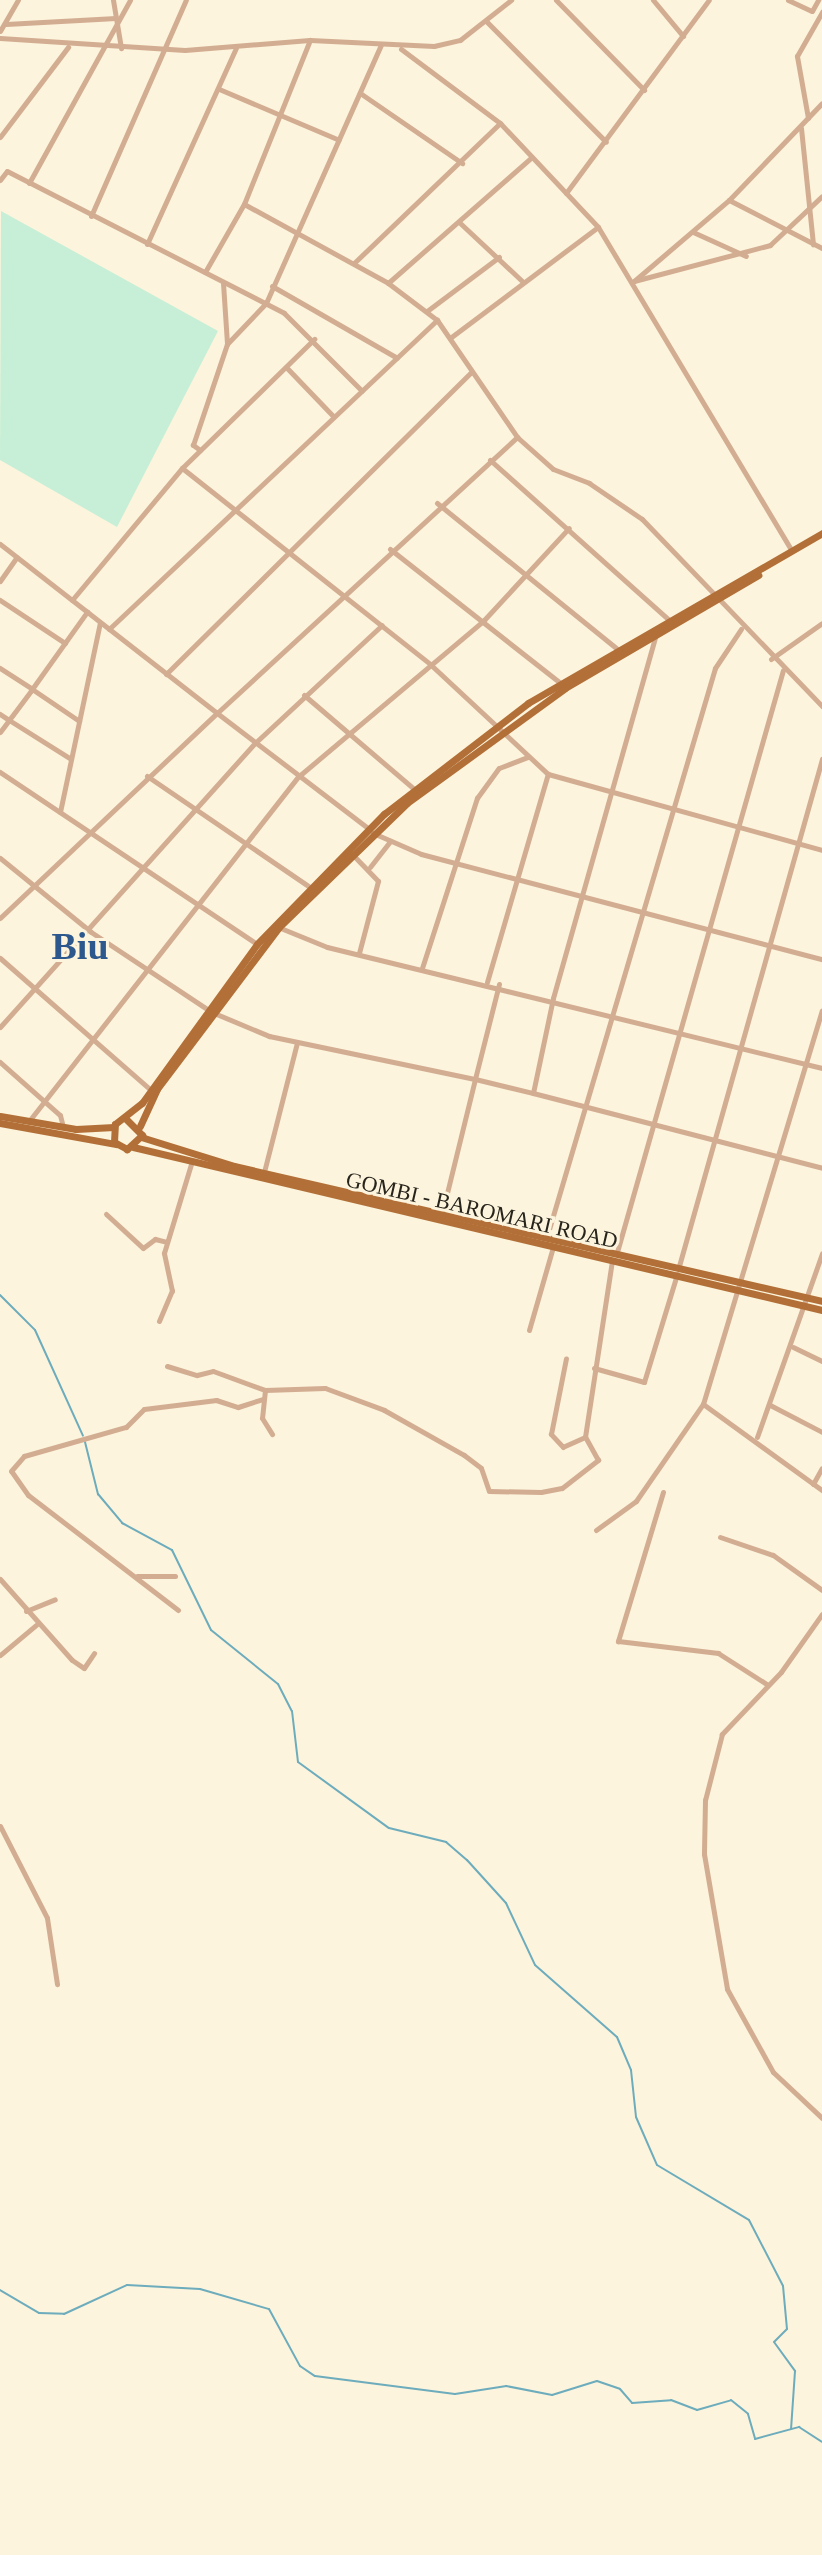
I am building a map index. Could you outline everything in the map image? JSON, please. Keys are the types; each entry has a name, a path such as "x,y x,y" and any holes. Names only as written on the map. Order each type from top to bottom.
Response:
{"main road":[{"path":"0,1123 133,1147 141,1137 140,1126 210,1011 257,944 351,853 370,830 502,725 791,550 822,535"},
{"path":"0,1116 63,1127 114,1127 126,1119 308,886 414,789 560,683 822,535"},
{"path":"126,1119 140,1126"},
{"path":"114,1127 116,1144"},
{"name":"GOMBI - BAROMARI ROAD","path":"141,1137 553,1246 615,1255"},
{"name":"GOMBI - BAROMARI ROAD","path":"133,1147 191,1164 422,1212 442,1213 807,1300 822,1301"},
{"name":"GOMBI - BAROMARI ROAD","path":"807,1300 822,1310"}],"street":[{"path":"0,31 18,0"},
{"path":"113,0 121,48"},
{"path":"29,183 106,46 116,18 130,0"},
{"path":"91,216 186,0"},
{"path":"0,38 68,47 236,47 310,40 401,49 460,40 511,0"},
{"path":"556,0 644,90"},
{"path":"653,0 683,36"},
{"path":"566,193 709,0"},
{"path":"788,0 812,11 816,18"},
{"path":"812,11 818,0"},
{"path":"808,118 797,56 822,12"},
{"path":"6,24 116,18"},
{"path":"485,20 606,142"},
{"path":"205,272 244,204 310,40"},
{"path":"227,344 266,303 381,45"},
{"path":"0,137 68,47"},
{"path":"147,244 236,47"},
{"path":"401,49 500,123 598,227 791,550"},
{"path":"219,89 339,140"},
{"path":"360,93 462,163"},
{"path":"633,281 729,200 822,103"},
{"path":"354,263 462,163 500,123"},
{"path":"801,127 813,244"},
{"path":"388,283 532,157"},
{"path":"0,168 266,303 314,339 362,391"},
{"path":"0,180 7,171"},
{"path":"633,281 746,256 789,233 822,196"},
{"path":"729,200 822,248"},
{"path":"244,204 354,263 427,311 450,338 470,373 517,437 553,469 589,483 642,519 741,629 822,706"},
{"path":"460,223 523,282"},
{"path":"450,338 598,227"},
{"path":"693,232 746,256"},
{"path":"427,311 499,257"},
{"path":"200,450 193,445 227,344 223,283"},
{"path":"272,286 397,358"},
{"path":"109,629 437,320"},
{"path":"72,600 182,468 314,339"},
{"path":"286,367 334,417"},
{"path":"166,674 284,551 470,373"},
{"path":"0,918 32,884 91,832 437,503 517,437"},
{"path":"490,460 669,620"},
{"path":"182,468 431,665 502,725 528,757 548,774 822,850"},
{"path":"437,503 617,649"},
{"path":"28,1121 242,841 299,776 484,620 528,576 569,528"},
{"path":"0,544 255,743 370,830 390,841 516,879 822,959"},
{"path":"390,549 484,620 560,683"},
{"path":"0,581 17,557"},
{"path":"0,600 65,643"},
{"path":"0,732 87,612"},
{"path":"60,812 100,623"},
{"path":"771,659 822,623"},
{"path":"0,1027 91,932 255,743 382,625"},
{"path":"547,1236 588,1108 718,660 741,629"},
{"path":"533,1093 553,998 656,634"},
{"path":"0,668 79,721"},
{"path":"167,1366 197,1375 213,1371 265,1390 325,1388 384,1410 476,1464 489,1491 497,1493 550,1492 571,1482 598,1460 585,1437 615,1255 681,1031 735,825 783,670"},
{"path":"304,695 414,789"},
{"path":"815,700 822,695"},
{"path":"0,714 71,759"},
{"path":"422,968 454,862 491,777 528,757"},
{"path":"594,1368 644,1382 719,1140 822,759"},
{"path":"0,772 145,869 198,900 257,944"},
{"path":"487,982 548,774"},
{"path":"147,776 308,886"},
{"path":"370,867 390,841"},
{"path":"351,853 370,867 378,881 359,953"},
{"path":"0,858 91,932 210,1011 297,1043 475,1079 822,1168"},
{"path":"277,926 359,953 499,984 822,1068"},
{"path":"0,958 151,1090"},
{"path":"442,1213 499,984"},
{"path":"596,1530 636,1501 703,1404 744,1283 822,1011"},
{"path":"264,1172 297,1043"},
{"path":"0,1062 43,1101 63,1127"},
{"path":"159,1321 172,1291 167,1242 191,1164"},
{"path":"106,1214 143,1248 155,1239 167,1242"},
{"path":"529,1330 553,1246"},
{"path":"757,1437 793,1347 822,1253"},
{"path":"793,1347 822,1361"},
{"path":"566,1358 551,1434 563,1447 585,1437"},
{"path":"265,1390 262,1399 272,1434"},
{"path":"178,1610 28,1495 11,1471 24,1456 126,1427 144,1409 216,1400 238,1407 262,1399"},
{"path":"703,1404 757,1437 822,1490"},
{"path":"770,1405 822,1432"},
{"path":"813,1484 822,1468"},
{"path":"663,1492 618,1641 718,1653 768,1685"},
{"path":"720,1537 773,1555 822,1590"},
{"path":"136,1576 175,1576"},
{"path":"0,1579 36,1625 84,1668 94,1653"},
{"path":"26,1611 55,1599"},
{"path":"822,1614 768,1685 722,1734 705,1800 710,1904 723,1976 765,2061 822,2118"},
{"path":"0,1655 36,1625"},
{"path":"0,1826 47,1918 57,1984"}],"green space":[{"path":"1,211 218,331 117,527 0,460"}],"waterway":[{"path":"0,1295 35,1330 83,1436"},
{"path":"85,1442 98,1494 122,1523 172,1550 211,1630 278,1684 292,1711 298,1762 389,1828 446,1842 467,1860 506,1903 535,1965 617,2037 631,2070 636,2117 657,2165 749,2220 783,2286 787,2329 774,2342 795,2371 791,2429"},
{"path":"0,2290 39,2313 64,2314 127,2285 200,2289 269,2309 300,2366 315,2376 455,2394 506,2386 552,2395 597,2381 620,2389 632,2403 671,2400 697,2410 731,2400 748,2414 755,2439 799,2427 822,2442"}],"district":[{"name":"Biu","path":"80,947"}]}
